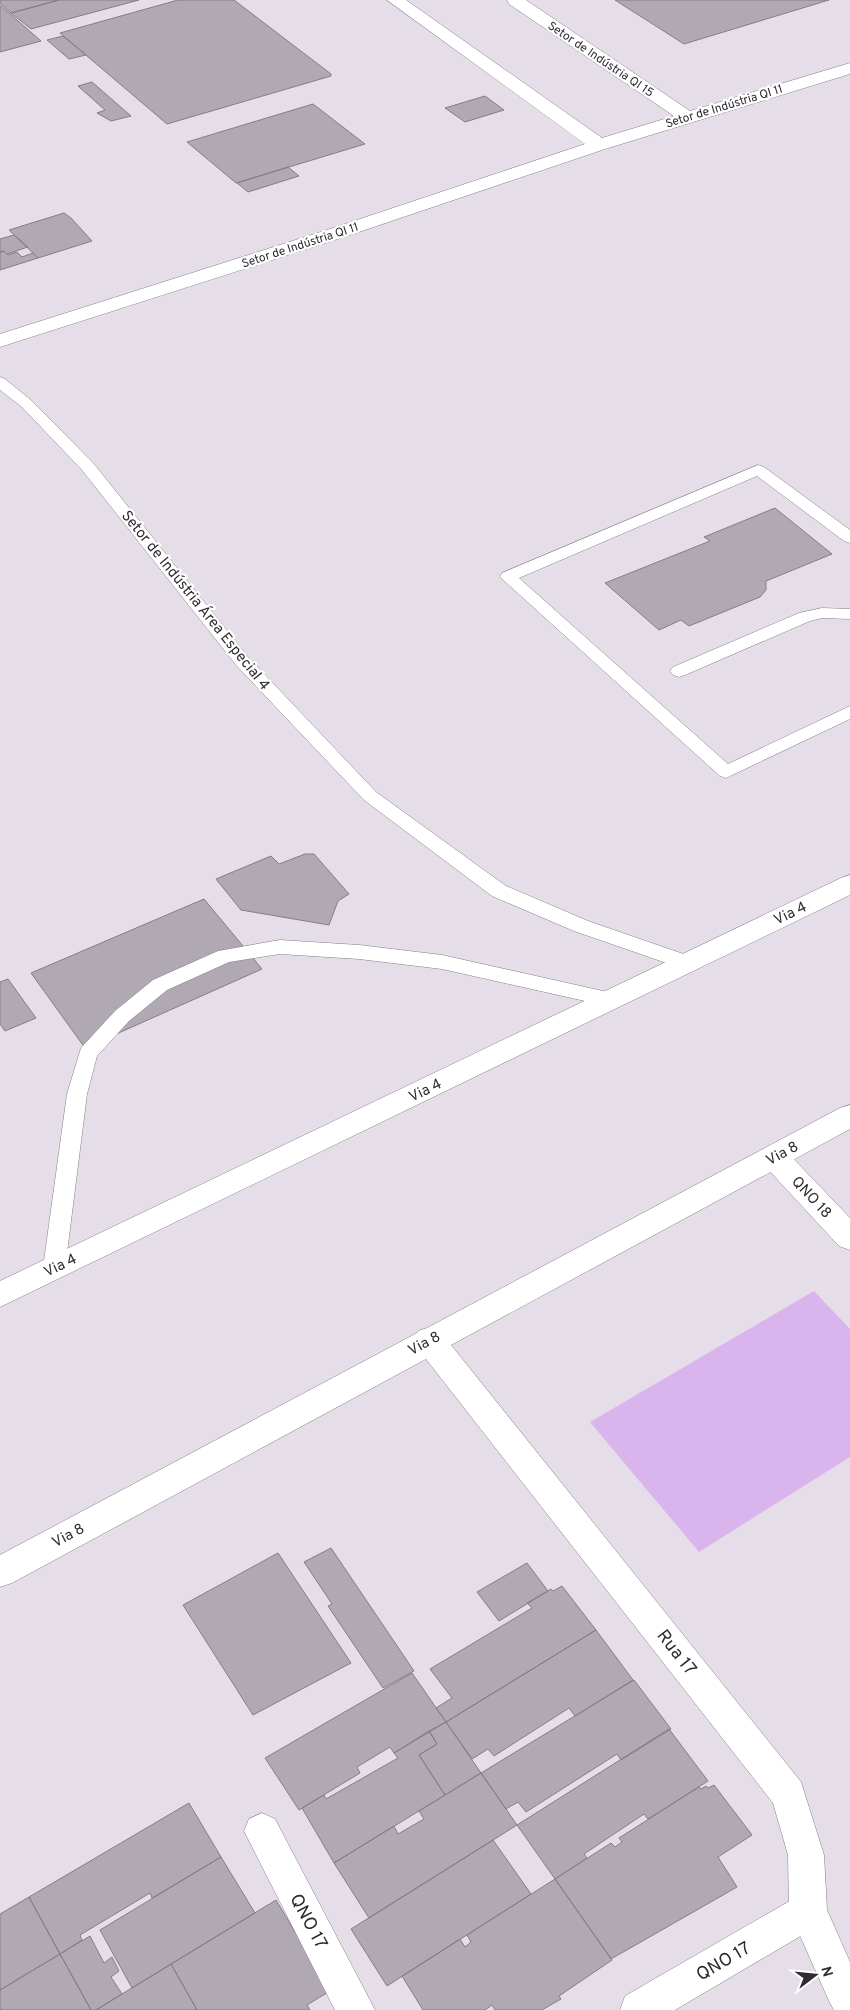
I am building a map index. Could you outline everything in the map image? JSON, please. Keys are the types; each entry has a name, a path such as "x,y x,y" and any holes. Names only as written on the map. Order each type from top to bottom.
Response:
{"street":[{"path":"395,0 599,145"},
{"name":"Setor de Indústria QI 15","path":"515,0 688,118"},
{"name":"Setor de Indústria QI 11","path":"0,341 337,233 599,145 850,68"},
{"name":"Via 4","path":"0,1296 54,1268 850,884"},
{"name":"Via 8","path":"0,1572 850,1116"},
{"name":"QNO 18","path":"774,1157 850,1238"},
{"name":"Rua 17","path":"430,1340 788,1794 806,1855 808,1911 843,1990 850,2000"},
{"name":"QNO 17","path":"262,1831 356,2010"},
{"name":"QNO 17","path":"638,2010 808,1911"}],"lane":[{"name":"Setor de Indústria Área Especial 4","path":"0,382 27,404 88,467 242,661 370,796 499,891 581,926 688,963"},
{"path":"850,538 758,470 508,577 726,772 850,712"},
{"path":"680,671 805,617 822,612 850,614"},
{"path":"54,1268 77,1094 88,1054 122,1016 160,985 225,956 280,947 360,952 442,962 612,1000"}],"shaded area":[{"path":"814,1291 850,1329 850,1457 699,1552 590,1422"}],"building":[{"path":"0,0 59,0 11,13 0,3"},
{"path":"59,0 139,0 31,29 11,13"},
{"path":"178,0 234,0 331,74 331,76 167,124 60,33"},
{"path":"615,0 829,0 684,44"},
{"path":"0,5 41,41 0,52"},
{"path":"63,36 86,55 69,59 47,40"},
{"path":"92,82 131,116 111,121 97,113 105,110 78,86"},
{"path":"485,96 504,110 465,122 445,108"},
{"path":"313,104 365,144 236,183 187,142"},
{"path":"288,167 299,176 248,192 237,183"},
{"path":"64,213 92,241 38,258 9,230"},
{"path":"14,235 28,247 7,254 4,251 0,252 0,239"},
{"path":"4,251 8,255 17,252 22,257 33,253 38,258 0,270 0,252"},
{"path":"775,508 832,554 766,581 766,590 760,597 689,626 681,620 659,630 605,583 710,541 704,537"},
{"path":"305,854 314,854 349,894 338,901 329,925 241,910 216,879 271,856 279,864"},
{"path":"204,899 262,969 85,1048 31,973"},
{"path":"8,979 36,1018 5,1031 0,1024 0,982"},
{"path":"331,1548 414,1671 383,1688 328,1606 332,1604 304,1562"},
{"path":"278,1553 351,1663 253,1715 183,1605"},
{"path":"527,1563 548,1591 499,1621 477,1592"},
{"path":"562,1586 596,1630 446,1722 436,1708 452,1698 430,1669 532,1608 527,1603 551,1589 553,1591"},
{"path":"596,1630 633,1680 575,1716 569,1708 494,1756 488,1749 472,1759 446,1722"},
{"path":"412,1673 446,1722 394,1753 390,1747 357,1767 360,1773 299,1810 265,1758"},
{"path":"634,1680 671,1729 621,1760 617,1754 526,1812 518,1802 506,1809 481,1773"},
{"path":"446,1722 481,1773 445,1795 419,1755 437,1744 429,1731"},
{"path":"669,1729 708,1781 648,1819 644,1814 584,1854 587,1858 555,1879 517,1825"},
{"path":"429,1731 437,1744 419,1755 445,1795 334,1863 302,1808 324,1795 326,1799 398,1758 394,1753"},
{"path":"481,1773 517,1825 369,1918 334,1863 394,1826 398,1834 424,1819 419,1811"},
{"path":"714,1785 752,1835 718,1857 737,1887 611,1959 555,1879 611,1843 615,1847 622,1842 619,1838 699,1787 701,1789"},
{"path":"189,1803 221,1857 152,1898 150,1893 80,1935 82,1940 60,1954 29,1897"},
{"path":"493,1840 531,1894 387,1986 351,1929"},
{"path":"221,1857 255,1913 132,1988 100,1930"},
{"path":"555,1879 612,1960 559,1996 561,1999 542,2010 495,2010 492,2005 485,2010 423,2010 402,1976 460,1939 465,1947 471,1942 467,1935"},
{"path":"29,1897 60,1954 0,1990 0,1914"},
{"path":"276,1900 330,1991 307,2005 310,2010 197,2010 171,1964"},
{"path":"90,1936 104,1963 112,1957 119,1971 111,1977 122,1994 96,2010 91,2010 60,1954"},
{"path":"60,1954 91,2010 0,2010 0,1990"},
{"path":"171,1964 197,2010 96,2010 122,1994"}]}
